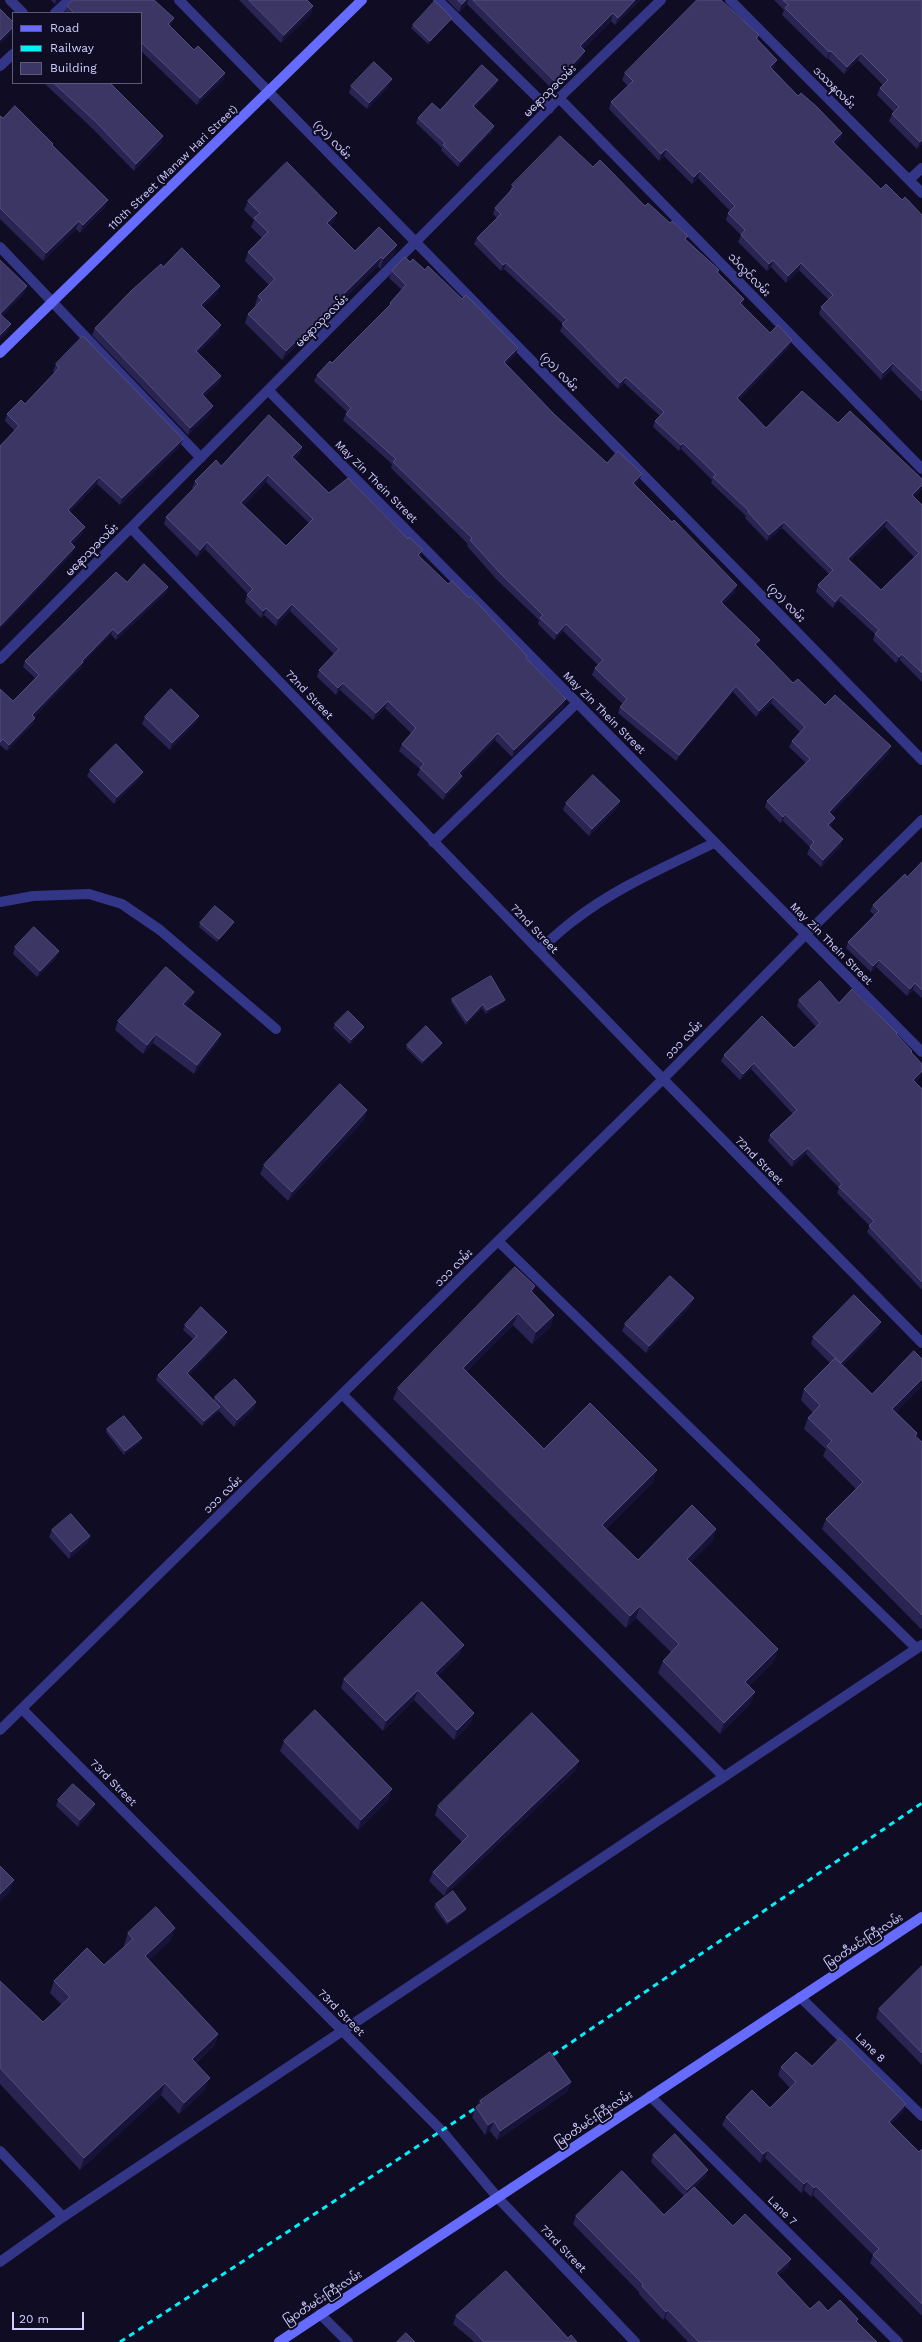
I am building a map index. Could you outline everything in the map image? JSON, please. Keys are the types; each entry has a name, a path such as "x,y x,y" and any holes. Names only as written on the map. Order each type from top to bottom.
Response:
{"main road":[{"name":"110th Street (Manaw Hari Street)","path":"0,353 362,0"},
{"name":"မြဝတီမင်းကြီးလမ်း","path":"279,2342 922,1917"}],"street":[{"path":"10,0 22,12"},
{"path":"56,12 69,0"},
{"name":"(၇၁) လမ်း","path":"179,0 922,760"},
{"path":"438,0 549,109"},
{"name":"မနောသုခလမ်း","path":"0,659 417,243 559,98 661,0"},
{"name":"ဒဿနလမ်း","path":"730,0 922,193"},
{"path":"0,66 12,55"},
{"name":"သံလွင်လမ်း","path":"559,98 922,469"},
{"path":"909,180 922,168"},
{"path":"0,247 201,458"},
{"name":"May Zin Thein Street","path":"269,391 804,935 922,1052"},
{"name":"72nd Street","path":"131,528 662,1079 922,1343"},
{"path":"433,842 576,703"},
{"name":"၁၁၁ လမ်း","path":"0,1730 498,1241 662,1079 804,935 922,820"},
{"path":"538,950 574,920 596,905 628,886 714,843"},
{"path":"0,902 33,896 89,894 122,904 160,930 276,1029"},
{"path":"0,2262 63,2217 919,1646 498,1241"},
{"path":"342,1394 724,1777"},
{"name":"73rd Street","path":"22,1709 342,2032 442,2130 498,2198 635,2342"},
{"name":"Lane 8","path":"800,1997 922,2116"},
{"name":"Lane 7","path":"650,2096 898,2342"},
{"path":"0,2151 63,2217"},
{"path":"320,2314 348,2342"}],"building":[{"path":"73,0 154,0 174,18 168,24 194,50 198,46 225,73 200,98 142,43 142,12 73,12 67,6"},
{"path":"249,0 307,0 313,6 284,35"},
{"path":"458,0 466,0 462,4"},
{"path":"473,0 635,0 618,18 613,13 580,46 585,51 556,82"},
{"path":"697,0 721,0 759,35 756,38 777,60 770,67 798,96 801,93 842,133 833,142 881,189 886,184 902,200 905,197 922,215 922,391 893,363 883,373 821,307 833,295 801,263 788,276 773,260 769,264 741,235 745,230 728,213 735,206 700,171 694,177 666,149 661,154 611,102 633,81 625,73"},
{"path":"783,0 922,0 922,140 920,142 892,114 899,107 880,88 888,80 861,53 847,67 831,51 829,52 785,8 788,5"},
{"path":"435,1 452,18 430,41 413,25"},
{"path":"0,9 12,21 12,28 0,40"},
{"path":"374,62 392,79 369,103 351,86"},
{"path":"482,65 498,80 473,106 494,126 460,162 443,145 445,143 418,118 432,103 440,110"},
{"path":"55,84 111,84 163,136 136,164 96,122"},
{"path":"15,106 108,200 83,225 79,221 46,253 0,208 0,116 3,118"},
{"path":"560,136 593,167 600,160 645,206 648,203 670,223 672,221 688,236 685,239 719,270 717,272 744,299 740,303 770,333 778,325 792,340 737,398 766,428 802,391 838,423 850,411 922,479 922,485 912,495 922,505 922,673 902,654 899,657 875,634 879,630 841,595 835,602 818,585 833,570 784,522 769,535 748,512 749,511 713,477 716,475 683,443 681,445 655,421 664,412 626,377 620,383 562,324 567,320 506,263 503,265 477,238 501,214 495,208 514,187 512,185","holes":["887,520 919,553 881,590 848,559"]},
{"path":"287,162 337,213 327,223 355,251 379,227 397,245 383,259 381,257 286,351 248,314 262,300 258,296 275,279 248,252 268,232 254,218 260,213 248,201"},
{"path":"182,248 220,286 201,305 221,325 196,351 221,376 202,394 213,406 190,428 95,328 132,290 161,264 163,267"},
{"path":"405,257 410,262 413,259 425,270 428,266 462,299 466,295 518,348 504,362 554,414 607,463 618,451 642,474 633,483 672,522 674,520 737,585 721,602 760,640 755,644 793,683 798,679 825,705 835,695 891,746 829,812 835,818 828,825 843,839 823,860 810,847 814,842 785,814 783,817 767,801 810,759 792,741 805,727 773,697 759,711 736,686 679,755 620,707 627,699 595,668 603,660 566,624 557,634 540,618 543,615 500,573 470,540 472,538 393,462 396,459 346,414 351,408 317,375 330,361 332,363 391,304 390,303 406,285 392,271"},
{"path":"0,260 27,286 0,314"},
{"path":"0,314 11,324 0,335"},
{"path":"83,336 183,439 122,498 99,477 68,510 85,527 70,542 75,547 0,626 0,446 19,426 7,414 21,400 25,404 59,368 56,364"},
{"path":"269,415 302,447 292,457 329,493 348,478 408,539 409,537 423,550 418,555 448,584 452,581 469,598 471,596 527,656 526,658 566,699 514,750 498,733 459,773 462,776 446,793 420,768 424,764 402,744 416,728 388,701 376,713 343,683 338,688 319,670 339,649 292,604 278,619 266,608 263,611 247,595 253,589 207,542 200,550 166,517 198,484 195,481 216,460 221,466","holes":["268,475 313,519 286,546 241,503"]},
{"path":"144,564 168,587 118,634 113,629 32,715 35,718 9,745 3,739 0,742 0,689 13,701 39,675 25,661 116,572 127,582"},
{"path":"171,689 199,716 172,743 145,717"},
{"path":"116,744 143,772 117,797 90,770"},
{"path":"593,775 620,801 592,829 566,803"},
{"path":"922,862 922,990 915,983 910,989 879,960 873,966 848,942 879,911 873,905 905,874 907,877"},
{"path":"215,906 234,922 219,939 200,923"},
{"path":"34,927 59,951 40,971 15,947"},
{"path":"166,967 194,992 183,1004 221,1034 197,1065 156,1034 147,1045 118,1021"},
{"path":"491,976 505,1000 487,1010 483,1004 467,1021 452,999"},
{"path":"820,981 839,1003 852,989 897,1033 896,1034 922,1064 922,1071 913,1080 922,1089 922,1282 869,1226 874,1221 839,1187 842,1184 808,1148 794,1160 770,1135 797,1110 754,1063 743,1074 724,1055 762,1016 794,1048 820,1023 799,1000"},
{"path":"348,1011 364,1027 351,1040 335,1024"},
{"path":"426,1026 442,1043 423,1061 407,1045"},
{"path":"340,1084 367,1110 292,1192 264,1165"},
{"path":"515,1267 535,1286 531,1291 554,1315 536,1332 518,1313 463,1368 544,1449 590,1403 657,1470 602,1525 638,1560 692,1505 716,1529 687,1559 778,1649 745,1682 755,1692 724,1723 663,1661 679,1644 640,1606 630,1616 398,1388"},
{"path":"670,1276 694,1298 649,1346 625,1324"},
{"path":"854,1295 881,1322 841,1363 813,1337"},
{"path":"201,1307 227,1332 187,1373 220,1407 204,1421 158,1375 197,1336 185,1325"},
{"path":"914,1351 922,1359 922,1379 892,1409 917,1433 915,1436 922,1442 922,1615 826,1519 863,1482 827,1446 832,1441 808,1418 820,1405 804,1389 835,1358 872,1394"},
{"path":"235,1379 256,1402 237,1420 215,1397"},
{"path":"124,1416 142,1438 125,1451 107,1429"},
{"path":"71,1514 90,1536 71,1552 52,1530"},
{"path":"422,1602 464,1645 435,1673 474,1713 457,1730 418,1690 386,1721 344,1679"},
{"path":"315,1710 392,1789 361,1820 284,1741"},
{"path":"532,1713 579,1761 448,1887 433,1872 468,1836 438,1806"},
{"path":"73,1784 95,1804 80,1820 58,1800"},
{"path":"0,1866 14,1880 0,1894"},
{"path":"453,1891 466,1909 448,1922 436,1904"},
{"path":"156,1907 175,1928 145,1956 218,2034 192,2059 210,2078 184,2103 165,2083 84,2158 0,2068 0,1981 43,2022 70,1997 54,1981 87,1948 104,1965 133,1939 128,1933"},
{"path":"922,1966 922,2053 879,2009"},
{"path":"840,2038 906,2104 889,2122 919,2152 922,2149 922,2304 873,2255 879,2249 816,2186 814,2188 807,2181 804,2184 768,2150 763,2154 726,2117 752,2090 770,2108 796,2082 781,2067 796,2052 812,2066"},
{"path":"550,2052 571,2082 500,2131 494,2121 488,2125 476,2107 482,2103 480,2101"},
{"path":"675,2134 708,2170 687,2190 653,2155"},
{"path":"622,2171 664,2215 694,2187 733,2226 745,2214 791,2259 776,2273 810,2309 819,2301 828,2311 840,2300 858,2319 856,2321 877,2342 699,2342 668,2310 666,2312 642,2286 643,2284 576,2216"},
{"path":"506,2271 568,2338 571,2335 577,2342 484,2342 474,2331 456,2316"},
{"path":"406,2333 415,2342 397,2342"}],"railway":[{"path":"544,2061 922,1803"},
{"path":"120,2342 485,2102"}]}
